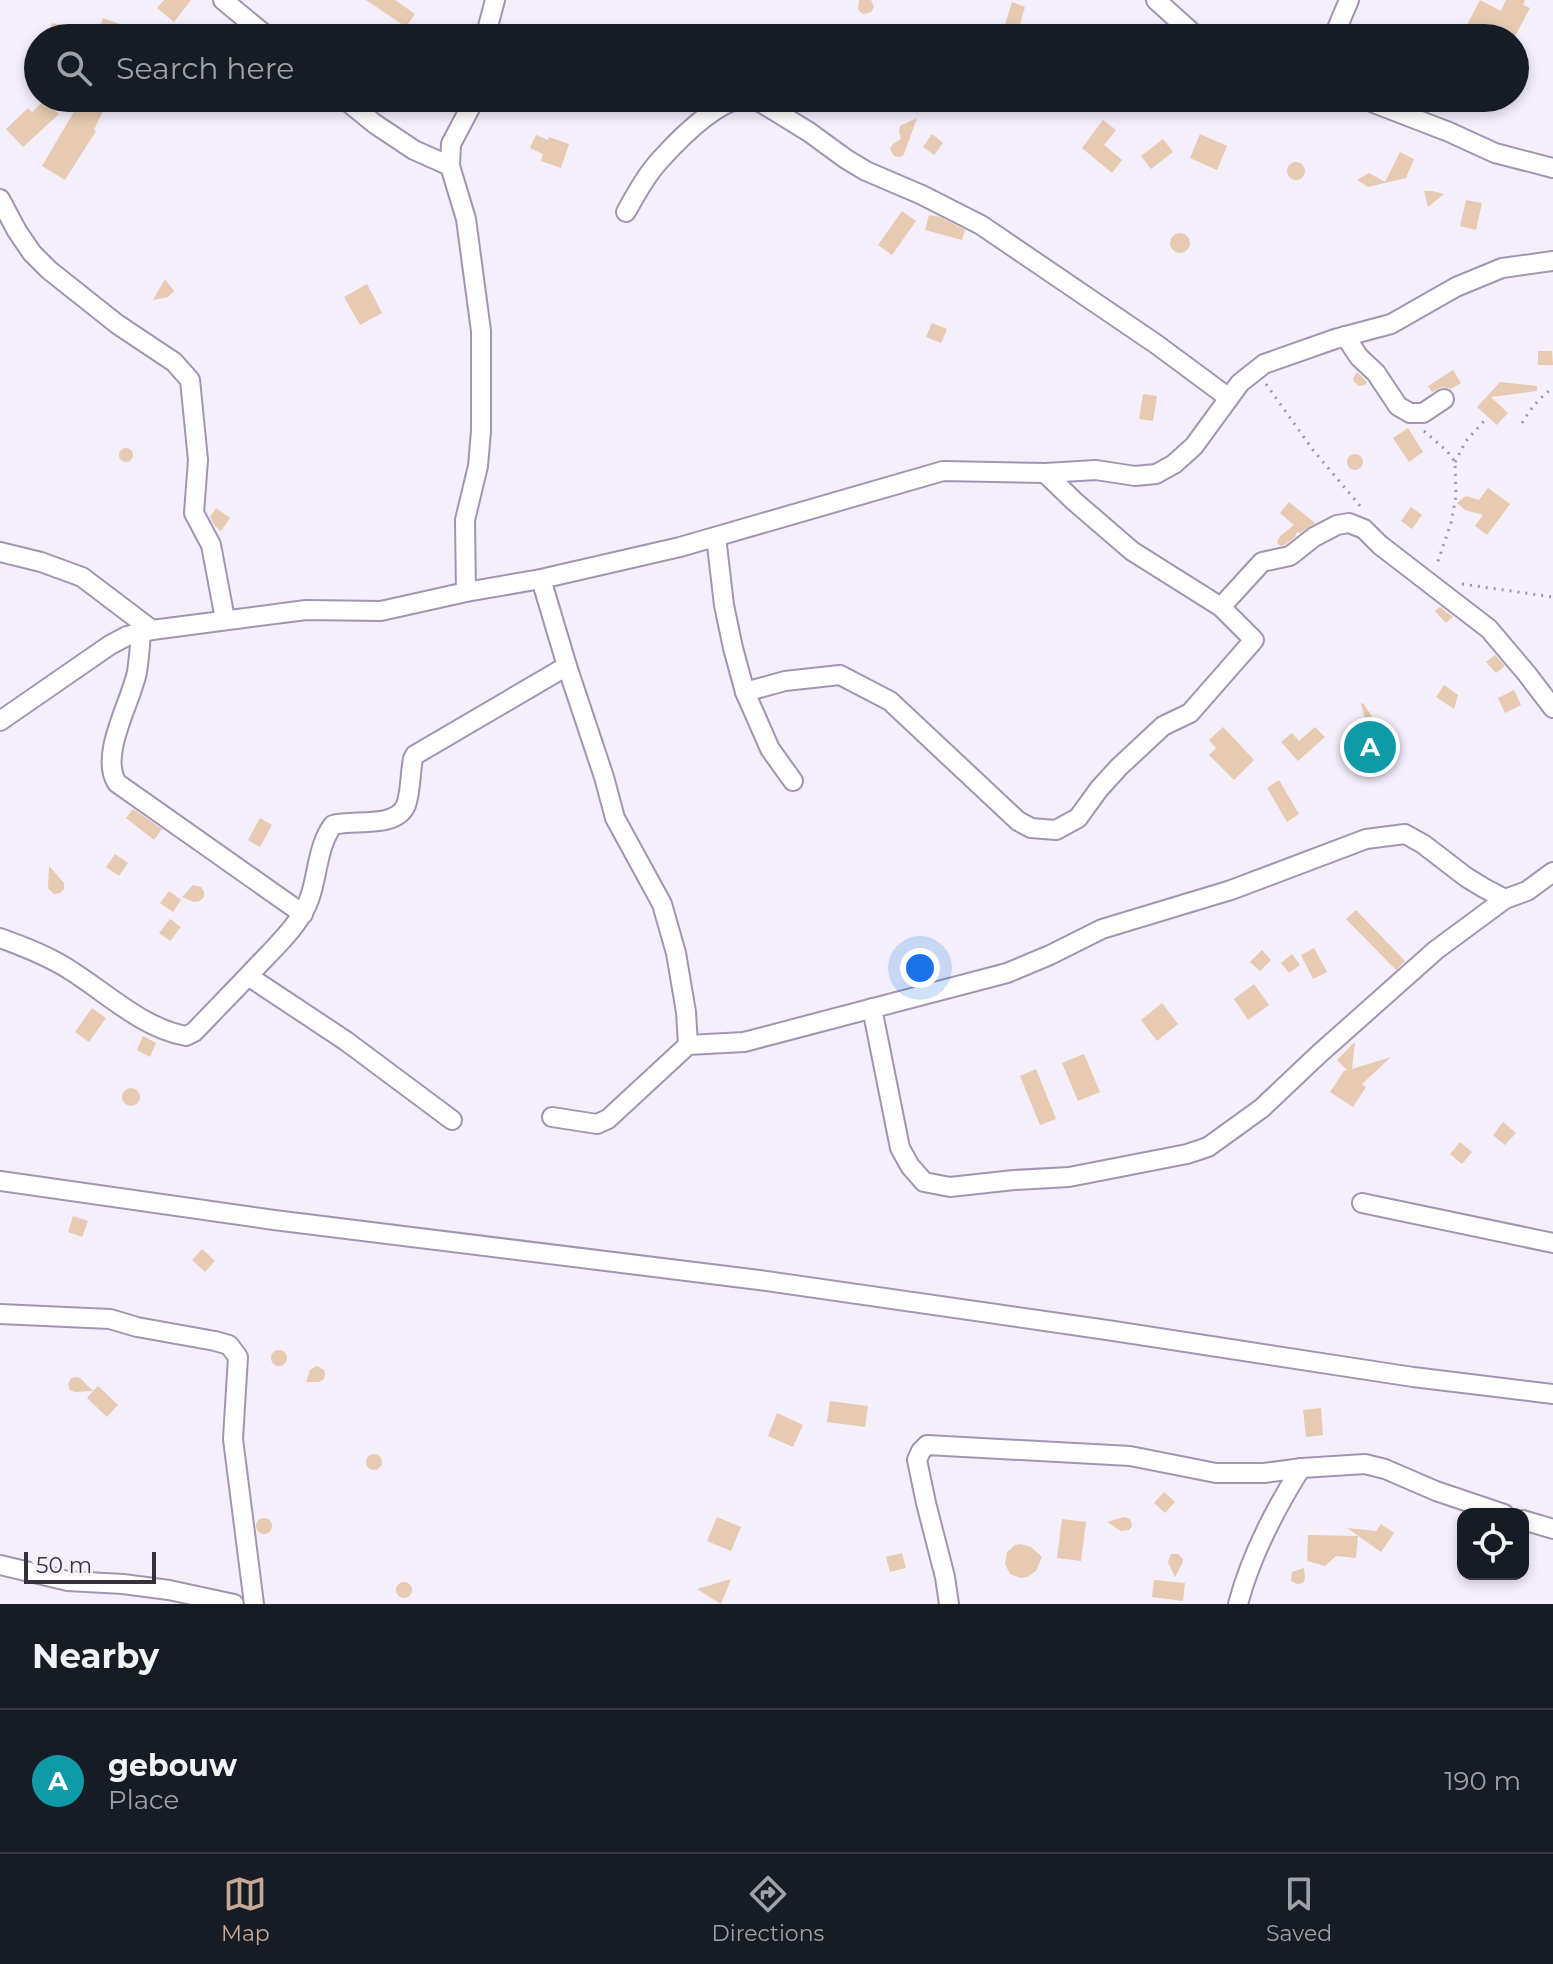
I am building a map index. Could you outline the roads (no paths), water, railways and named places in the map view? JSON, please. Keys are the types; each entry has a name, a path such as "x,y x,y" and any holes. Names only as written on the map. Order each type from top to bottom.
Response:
{"street":[{"path":"223,0 252,24"},
{"path":"489,24 495,0"},
{"path":"1156,0 1183,24"},
{"path":"1339,24 1349,0"},
{"path":"360,112 414,150 450,166"},
{"path":"466,592 465,520 478,466 481,431 481,331 466,219 450,166 451,144 467,112"},
{"path":"626,212 659,160 714,112"},
{"path":"776,112 866,171 981,225 1156,344 1229,398"},
{"path":"1397,112 1495,153 1553,168"},
{"path":"0,199 32,253 49,270 117,324 174,362 190,380 198,460 194,513 211,545 225,619"},
{"path":"0,721 127,636 225,619 306,610 381,611 541,579 680,547 943,471 1045,473 1096,470 1135,476 1156,474 1174,464 1194,446 1240,383 1264,364 1391,324 1456,287 1502,268 1553,261"},
{"path":"1345,336 1398,406 1410,413 1423,413 1444,399"},
{"path":"745,692 785,681 840,675 890,701 1018,821 1031,828 1056,830 1078,818 1119,767 1163,726 1190,713 1254,640 1221,607 1132,551 1045,473"},
{"path":"1221,607 1262,562 1290,556 1314,537 1337,525 1349,523 1364,529 1380,545 1489,629 1553,708"},
{"path":"716,537 724,605 745,692 770,749 793,781"},
{"path":"0,552 82,577 146,632"},
{"path":"541,579 615,818 662,904 676,953 688,1045"},
{"path":"146,632 111,762 112,775 117,783 303,914"},
{"path":"0,938 71,970 156,1028 186,1036 205,1021 303,914 326,838 333,825 390,819 398,814 405,807 415,755 567,666"},
{"path":"552,1117 597,1124 608,1119 688,1045 744,1042 1007,973 1102,929 1231,890 1366,839 1405,834 1466,877 1505,899"},
{"path":"872,1008 900,1148 924,1182 950,1187 1069,1177 1187,1154 1208,1147 1262,1108 1436,950 1505,899 1527,891 1553,872"},
{"path":"248,976 346,1041 452,1120"},
{"path":"0,1181 274,1220 759,1280 1413,1377 1553,1394"},
{"path":"1362,1203 1553,1243"},
{"path":"0,1314 110,1319 229,1345 238,1357 233,1439 254,1604"},
{"path":"949,1604 917,1460 927,1445 1130,1456 1216,1473 1264,1473 1365,1464 1486,1508"},
{"path":"1238,1604 1260,1541 1275,1509 1301,1468"},
{"path":"1529,1522 1553,1529"},
{"path":"0,1565 68,1581 169,1590 234,1604"}],"place":[{"name":"gebouw","path":"1370,747"}]}
